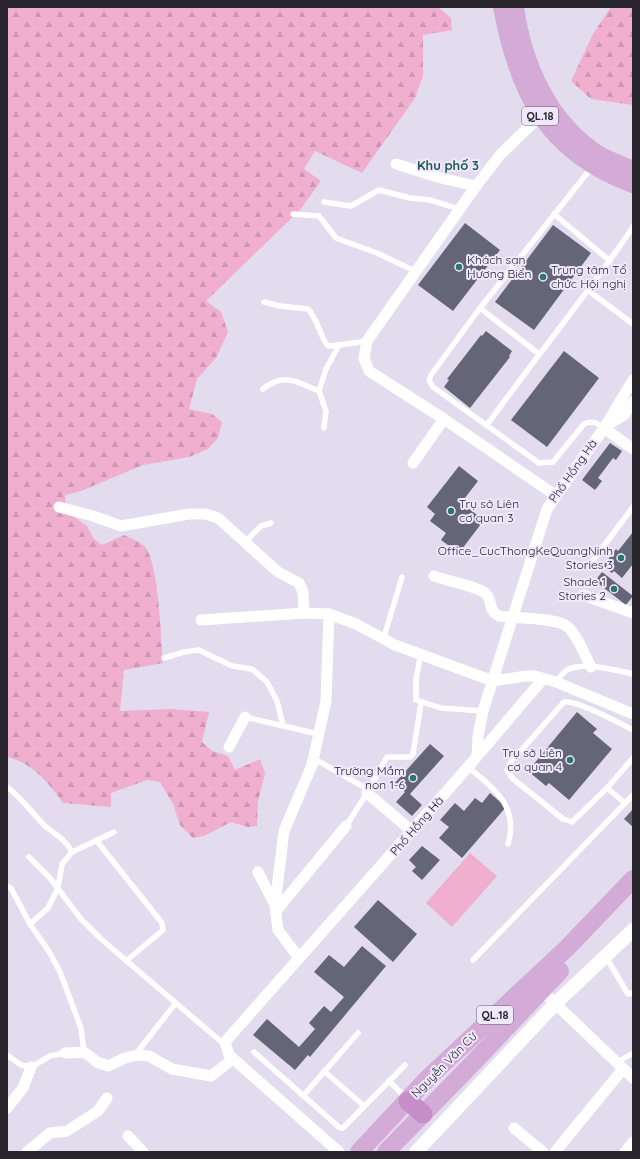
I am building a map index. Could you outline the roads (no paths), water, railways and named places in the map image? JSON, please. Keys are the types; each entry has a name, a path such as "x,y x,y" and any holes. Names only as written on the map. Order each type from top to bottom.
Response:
{"highway":[{"path":"408,1101 423,1114"}],"main road":[{"name":"QL.18","path":"502,7 507,33 520,75 528,95 540,116 555,135 633,184"},
{"name":"QL.18","path":"515,7 528,62 541,91 568,129 597,160 633,170"},
{"name":"Nguyễn Văn Cừ","path":"359,1152 429,1077 567,948 633,879"},
{"name":"Nguyễn Văn Cừ","path":"386,1152 472,1064 541,990 633,897"}],"street":[{"path":"540,116 500,155 459,209 414,271 367,341 364,358 369,371 444,419 555,495"},
{"path":"396,164 441,178 476,186"},
{"name":"Phố Hồng Hà","path":"226,1045 225,1042 231,1035 477,756 478,736 483,711 547,509 555,495 604,428 633,380"},
{"name":"Phố Hồng Hà","path":"604,428 624,414 633,402"},
{"path":"413,463 444,419"},
{"path":"604,428 633,450"},
{"path":"59,507 121,526 189,514 206,514 218,518 226,523 278,572 299,584 303,592 304,613"},
{"path":"434,576 484,592 489,600 493,613 498,616 555,622 566,625 575,637 591,667"},
{"path":"583,595 633,613 633,617"},
{"path":"201,620 304,613 329,614 356,624 383,640 493,681 526,676 556,682 633,714"},
{"path":"300,958 278,930 275,908 284,831 313,758 326,701 329,614"},
{"path":"477,756 543,679"},
{"path":"229,747 246,717"},
{"path":"368,792 412,831"},
{"path":"275,908 346,826"},
{"path":"258,872 275,908"},
{"path":"416,1152 555,1004 633,930"},
{"path":"541,990 633,1078"},
{"path":"226,1045 229,1055 233,1059 339,1152"},
{"path":"65,1054 84,1052 97,1062 108,1066 125,1058 134,1056 149,1056 172,1069 211,1076 233,1059"},
{"path":"555,1152 620,1066"},
{"path":"7,1108 24,1088 31,1067"},
{"path":"27,1152 50,1133 67,1131 98,1111 107,1098"},
{"path":"514,1128 543,1152"},
{"path":"128,1136 143,1152"},
{"path":"625,1152 633,1142"}],"lane":[{"path":"597,160 480,308 431,374 429,380 433,387 487,425 532,460 546,464 553,462 584,424 595,422 604,428"},
{"path":"324,202 351,206 379,190 410,198 430,200 459,209"},
{"path":"293,214 319,216 336,238 377,253 414,271"},
{"path":"554,214 610,261"},
{"path":"487,425 538,354 589,291 633,227"},
{"path":"589,291 633,324"},
{"path":"264,302 280,306 308,308 317,322 328,346 367,341"},
{"path":"480,308 538,354"},
{"path":"324,428 326,411 319,391 326,369 338,345"},
{"path":"263,389 276,380 284,379 319,391"},
{"path":"591,563 633,507"},
{"path":"246,541 261,526 271,523"},
{"path":"383,640 402,577"},
{"path":"164,658 184,652 199,650 232,666 252,670 267,682 277,701 283,725"},
{"path":"421,653 414,694 416,700 421,703 457,710 483,711"},
{"path":"556,682 567,670 591,667 633,674"},
{"path":"633,730 579,705 564,702 510,763 507,770 512,778 568,822 575,820 607,788 633,758"},
{"path":"346,826 368,792 386,756 405,758 410,757 413,754 421,703"},
{"path":"246,717 318,734"},
{"path":"313,758 368,792"},
{"path":"468,767 508,808 512,822 512,831 508,844"},
{"path":"7,787 19,796 45,825 66,842 72,852"},
{"path":"607,788 625,803"},
{"path":"473,960 633,794"},
{"path":"30,924 48,908 58,888 62,864 72,852 114,832"},
{"path":"96,840 162,923 163,930 126,961"},
{"path":"29,858 50,878 81,919 175,1004 226,1045"},
{"path":"7,886 11,888 30,924 50,953 60,972 80,1028 84,1052"},
{"path":"605,955 628,994 633,993"},
{"path":"134,1056 175,1004"},
{"path":"303,1096 358,1032"},
{"path":"254,1052 340,1128 343,1128 405,1065"},
{"path":"620,1066 633,1053"},
{"path":"7,1055 21,1065 31,1067 50,1056 65,1054"},
{"path":"324,1071 364,1106"},
{"path":"390,1081 408,1101"}],"place":[{"name":"Khách sạn Hương Biển","path":"459,267"},
{"name":"Trung tâm Tổ chức Hội nghị","path":"543,277"},
{"name":"Trụ sở Liên cơ quan 3","path":"451,511"},
{"name":"Office_CucThongKeQuangNinh Stories 3","path":"621,558"},
{"name":"Shade 1 Stories 2","path":"614,589"},
{"name":"Trụ sở Liên cơ quan 4","path":"570,760"},
{"name":"Trường Mầm non 1-6","path":"413,778"}],"district":[{"name":"Khu phố 3","path":"448,165"}]}
